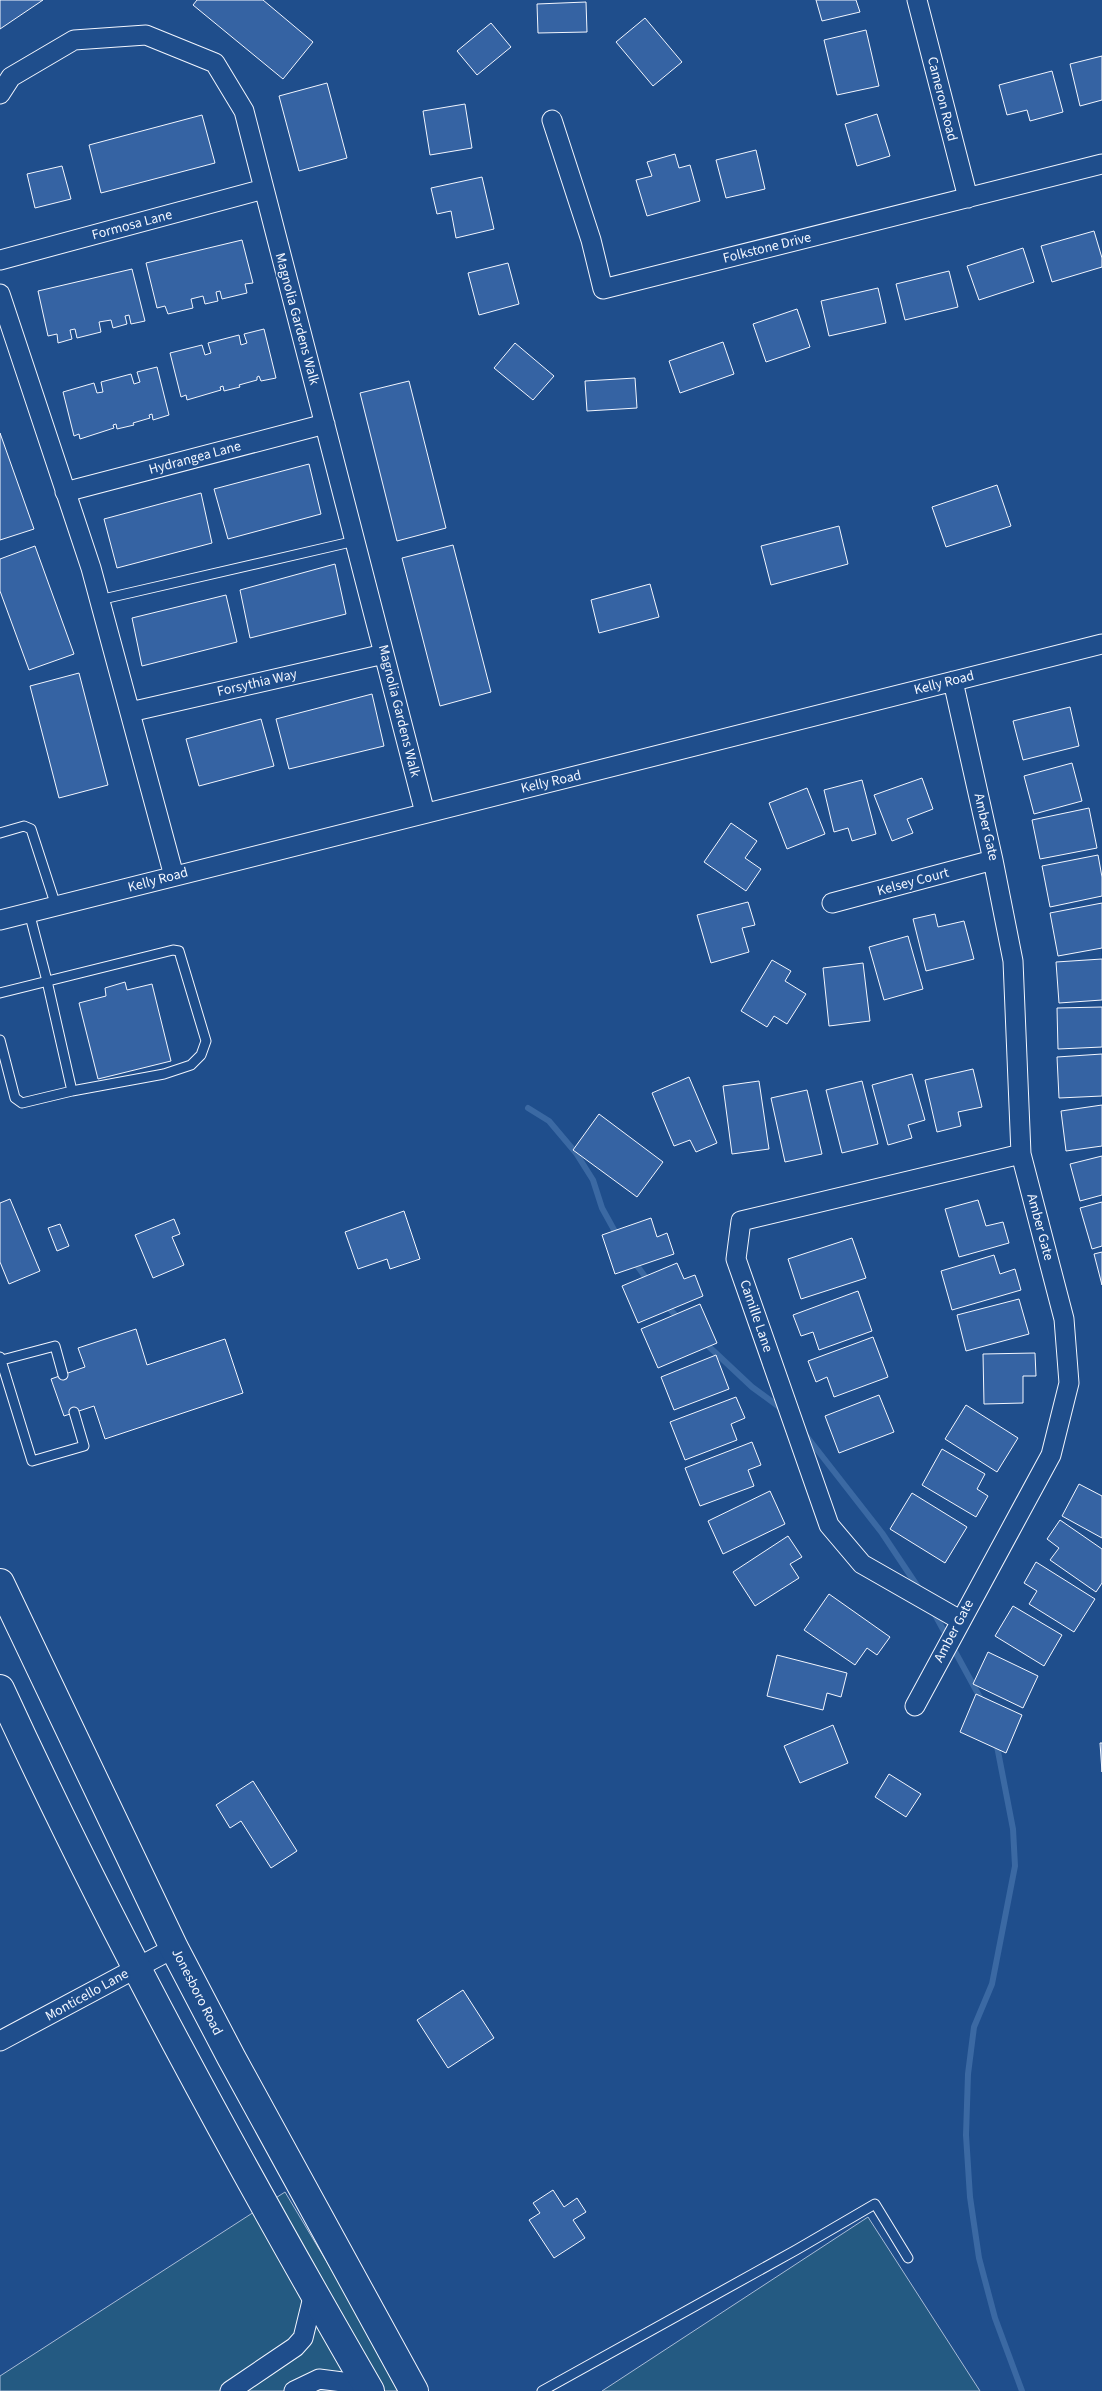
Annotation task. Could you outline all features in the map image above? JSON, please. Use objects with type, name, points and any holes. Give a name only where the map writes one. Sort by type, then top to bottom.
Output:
[{"type":"main road","name":"Jonesboro Road","points":[[0,1583],[174,1948],[231,2057],[414,2391]]},
{"type":"main road","points":[[0,1689],[67,1833],[136,1968],[368,2388]]},
{"type":"street","name":"Cameron Road","points":[[917,0],[968,198]]},
{"type":"street","name":"Magnolia Gardens Walk","points":[[0,94],[11,77],[74,40],[146,35],[215,63],[244,111],[424,812]]},
{"type":"street","name":"Folkstone Drive","points":[[552,120],[591,240],[603,289],[1102,164]]},
{"type":"street","name":"Formosa Lane","points":[[0,260],[264,189]]},
{"type":"street","points":[[0,294],[99,600],[174,876]]},
{"type":"street","name":"Hydrangea Lane","points":[[65,492],[325,424]]},
{"type":"street","name":"Kelly Road","points":[[0,920],[424,812],[699,746],[1102,644]]},
{"type":"street","name":"Forsythia Way","points":[[130,712],[384,654]]},
{"type":"street","name":"Amber Gate","points":[[915,1706],[1051,1455],[1069,1383],[1064,1319],[1021,1154],[1013,962],[994,860],[952,681]]},
{"type":"street","name":"Kelsey Court","points":[[832,904],[994,860]]},
{"type":"street","name":"Camille Lane","points":[[960,1620],[862,1564],[829,1525],[736,1259],[741,1221],[1021,1154]]},
{"type":"street","name":"Monticello Lane","points":[[0,2041],[174,1948]]},
{"type":"street","points":[[230,2391],[295,2348],[303,2338],[314,2292]]},
{"type":"street","points":[[294,2391],[319,2379],[368,2388]]},
{"type":"lane","points":[[99,600],[355,541]]},
{"type":"lane","points":[[0,833],[24,826],[31,829],[56,906]]},
{"type":"lane","points":[[29,912],[48,981],[72,1090]]},
{"type":"lane","points":[[0,993],[179,950],[206,1041],[201,1055],[191,1065],[164,1074],[72,1090],[22,1104],[14,1098],[0,1040]]},
{"type":"lane","points":[[63,1375],[55,1346],[1,1358],[32,1461],[84,1446],[74,1412]]},
{"type":"lane","points":[[542,2391],[875,2204],[908,2258]]},
{"type":"shaded area","points":[[285,2192],[404,2391],[0,2391],[0,2376]]},
{"type":"shaded area","points":[[868,2217],[980,2391],[602,2391]]},
{"type":"building","points":[[0,0],[43,0],[0,29]]},
{"type":"building","points":[[197,0],[263,0],[313,42],[283,79],[193,5]]},
{"type":"building","points":[[816,0],[856,0],[860,12],[822,21]]},
{"type":"building","points":[[586,2],[587,32],[538,33],[537,4]]},
{"type":"building","points":[[645,18],[682,62],[653,86],[616,42]]},
{"type":"building","points":[[491,23],[511,47],[477,75],[457,51]]},
{"type":"building","points":[[866,30],[879,86],[837,95],[824,40]]},
{"type":"building","points":[[1102,56],[1102,100],[1080,106],[1070,64]]},
{"type":"building","points":[[1052,71],[1063,112],[1030,121],[1027,110],[1007,115],[999,85]]},
{"type":"building","points":[[327,83],[347,158],[299,171],[279,96]]},
{"type":"building","points":[[465,104],[472,148],[430,155],[423,111]]},
{"type":"building","points":[[877,114],[890,156],[857,166],[845,124]]},
{"type":"building","points":[[202,115],[215,163],[101,193],[89,145]]},
{"type":"building","points":[[756,150],[765,189],[726,198],[716,160]]},
{"type":"building","points":[[675,154],[679,168],[690,165],[700,201],[647,216],[636,180],[652,176],[647,162]]},
{"type":"building","points":[[62,166],[71,199],[35,208],[27,174]]},
{"type":"building","points":[[482,177],[494,229],[456,238],[451,211],[437,214],[431,188]]},
{"type":"building","points":[[1094,231],[1102,258],[1102,267],[1052,282],[1041,246]]},
{"type":"building","points":[[242,240],[253,283],[245,284],[247,293],[222,299],[220,291],[216,292],[218,301],[205,304],[203,296],[191,299],[193,308],[168,314],[165,306],[157,308],[146,263]]},
{"type":"building","points":[[1023,248],[1034,282],[979,300],[967,266]]},
{"type":"building","points":[[508,263],[519,304],[479,315],[468,273]]},
{"type":"building","points":[[132,269],[145,321],[131,324],[129,315],[125,316],[127,324],[113,328],[111,320],[99,322],[101,332],[77,338],[75,329],[70,330],[72,339],[58,343],[57,334],[48,336],[38,291]]},
{"type":"building","points":[[949,271],[958,307],[905,320],[896,284]]},
{"type":"building","points":[[878,288],[886,323],[829,336],[821,301]]},
{"type":"building","points":[[797,309],[810,347],[766,362],[753,324]]},
{"type":"building","points":[[264,329],[276,378],[261,381],[259,376],[257,380],[239,385],[240,387],[224,391],[223,386],[220,387],[221,390],[187,400],[186,395],[181,397],[170,353],[202,345],[205,355],[211,353],[208,343],[239,335],[241,345],[247,343],[244,334]]},
{"type":"building","points":[[723,342],[734,374],[680,393],[669,361]]},
{"type":"building","points":[[515,343],[554,376],[533,400],[494,368]]},
{"type":"building","points":[[157,367],[169,415],[153,420],[152,414],[149,415],[150,418],[133,423],[134,425],[117,429],[116,424],[113,425],[114,428],[80,439],[79,434],[74,436],[63,392],[94,383],[97,393],[103,392],[101,382],[131,374],[134,384],[140,382],[137,372]]},
{"type":"building","points":[[635,378],[637,408],[587,411],[585,381]]},
{"type":"building","points":[[409,381],[446,528],[397,541],[360,393]]},
{"type":"building","points":[[0,433],[34,529],[0,540]]},
{"type":"building","points":[[309,464],[321,514],[228,539],[214,489]]},
{"type":"building","points":[[997,485],[1011,526],[946,547],[932,507]]},
{"type":"building","points":[[201,493],[212,543],[117,568],[104,519]]},
{"type":"building","points":[[839,526],[848,564],[771,585],[761,546]]},
{"type":"building","points":[[453,545],[491,692],[440,706],[402,558]]},
{"type":"building","points":[[35,546],[74,654],[29,670],[0,591],[0,559]]},
{"type":"building","points":[[335,564],[346,614],[250,638],[240,590]]},
{"type":"building","points":[[650,584],[659,617],[599,633],[591,600]]},
{"type":"building","points":[[226,595],[237,642],[142,666],[132,618]]},
{"type":"building","points":[[79,673],[108,785],[59,798],[30,686]]},
{"type":"building","points":[[372,694],[384,746],[289,769],[276,719]]},
{"type":"building","points":[[1070,707],[1079,746],[1023,760],[1013,721]]},
{"type":"building","points":[[261,719],[274,766],[199,786],[186,739]]},
{"type":"building","points":[[1072,763],[1082,801],[1034,814],[1024,776]]},
{"type":"building","points":[[922,778],[933,809],[907,819],[913,833],[892,841],[874,795]]},
{"type":"building","points":[[862,780],[876,834],[852,841],[848,828],[834,832],[824,790]]},
{"type":"building","points":[[807,788],[825,834],[787,849],[769,803]]},
{"type":"building","points":[[1089,808],[1097,848],[1040,859],[1032,820]]},
{"type":"building","points":[[731,823],[757,841],[745,858],[761,869],[746,891],[704,862]]},
{"type":"building","points":[[1098,855],[1102,877],[1102,896],[1050,907],[1042,866]]},
{"type":"building","points":[[748,902],[755,925],[742,928],[749,952],[711,963],[697,915]]},
{"type":"building","points":[[1102,903],[1102,948],[1058,956],[1050,913]]},
{"type":"building","points":[[935,914],[938,927],[964,921],[974,959],[926,971],[913,919]]},
{"type":"building","points":[[908,936],[923,989],[884,1000],[869,947]]},
{"type":"building","points":[[1102,959],[1102,1000],[1059,1003],[1056,962]]},
{"type":"building","points":[[772,960],[791,971],[785,981],[806,994],[787,1024],[774,1016],[767,1027],[741,1011]]},
{"type":"building","points":[[863,963],[870,1021],[829,1026],[823,968]]},
{"type":"building","points":[[125,982],[127,990],[152,984],[171,1061],[98,1079],[79,1003],[106,996],[105,988]]},
{"type":"building","points":[[1102,1007],[1102,1047],[1058,1049],[1057,1008]]},
{"type":"building","points":[[1102,1054],[1102,1096],[1059,1098],[1057,1057]]},
{"type":"building","points":[[973,1069],[982,1107],[958,1112],[961,1126],[937,1132],[925,1080]]},
{"type":"building","points":[[912,1074],[925,1120],[908,1125],[912,1138],[888,1145],[872,1085]]},
{"type":"building","points":[[689,1077],[717,1143],[696,1152],[690,1140],[674,1146],[652,1093]]},
{"type":"building","points":[[759,1081],[769,1149],[732,1154],[723,1086]]},
{"type":"building","points":[[862,1081],[878,1144],[842,1153],[826,1090]]},
{"type":"building","points":[[807,1090],[822,1154],[785,1162],[771,1098]]},
{"type":"building","points":[[1102,1105],[1102,1146],[1066,1151],[1061,1111]]},
{"type":"building","points":[[599,1114],[663,1162],[637,1197],[573,1150]]},
{"type":"building","points":[[1102,1156],[1102,1195],[1080,1201],[1070,1164]]},
{"type":"building","points":[[10,1199],[40,1271],[9,1284],[0,1262],[0,1203]]},
{"type":"building","points":[[978,1200],[986,1226],[1003,1222],[1009,1243],[959,1257],[945,1209]]},
{"type":"building","points":[[1102,1202],[1102,1246],[1092,1249],[1080,1208]]},
{"type":"building","points":[[404,1211],[420,1259],[390,1269],[387,1259],[358,1269],[345,1232]]},
{"type":"building","points":[[651,1218],[657,1237],[667,1233],[674,1254],[615,1274],[602,1235]]},
{"type":"building","points":[[174,1219],[180,1234],[172,1237],[184,1265],[153,1278],[135,1235]]},
{"type":"building","points":[[60,1224],[69,1246],[57,1251],[48,1228]]},
{"type":"building","points":[[852,1238],[866,1278],[801,1299],[788,1259]]},
{"type":"building","points":[[1102,1252],[1102,1285],[1094,1254]]},
{"type":"building","points":[[994,1255],[1000,1274],[1015,1269],[1021,1290],[952,1310],[941,1271]]},
{"type":"building","points":[[677,1263],[684,1279],[695,1275],[703,1296],[638,1323],[622,1286]]},
{"type":"building","points":[[858,1291],[872,1331],[819,1350],[813,1332],[801,1336],[793,1315]]},
{"type":"building","points":[[1019,1299],[1029,1334],[966,1351],[957,1315]]},
{"type":"building","points":[[700,1304],[717,1343],[658,1368],[641,1329]]},
{"type":"building","points":[[136,1329],[147,1365],[225,1339],[243,1393],[105,1439],[94,1406],[64,1416],[51,1379],[85,1367],[78,1348]]},
{"type":"building","points":[[873,1337],[888,1377],[834,1397],[827,1377],[816,1382],[808,1361]]},
{"type":"building","points":[[1035,1353],[1036,1376],[1023,1376],[1023,1403],[984,1404],[983,1354]]},
{"type":"building","points":[[716,1355],[729,1389],[674,1410],[661,1377]]},
{"type":"building","points":[[879,1395],[894,1432],[839,1453],[825,1416]]},
{"type":"building","points":[[736,1397],[745,1418],[731,1424],[737,1440],[685,1460],[670,1422]]},
{"type":"building","points":[[966,1405],[1018,1438],[997,1472],[945,1439]]},
{"type":"building","points":[[752,1442],[761,1465],[748,1470],[754,1486],[700,1506],[685,1468]]},
{"type":"building","points":[[942,1449],[985,1474],[977,1489],[988,1496],[976,1517],[922,1485]]},
{"type":"building","points":[[1079,1484],[1102,1496],[1102,1538],[1062,1516]]},
{"type":"building","points":[[770,1491],[785,1524],[723,1554],[708,1521]]},
{"type":"building","points":[[912,1493],[967,1527],[945,1563],[890,1529]]},
{"type":"building","points":[[1060,1520],[1102,1549],[1102,1583],[1096,1592],[1050,1560],[1059,1548],[1047,1539]]},
{"type":"building","points":[[788,1536],[802,1557],[790,1564],[799,1578],[755,1606],[733,1572]]},
{"type":"building","points":[[1036,1562],[1095,1599],[1074,1632],[1029,1604],[1037,1591],[1024,1583]]},
{"type":"building","points":[[829,1594],[890,1637],[877,1655],[867,1648],[855,1665],[804,1630]]},
{"type":"building","points":[[1013,1606],[1062,1635],[1044,1666],[995,1636]]},
{"type":"building","points":[[988,1652],[1038,1676],[1023,1708],[973,1684]]},
{"type":"building","points":[[777,1655],[847,1673],[841,1697],[827,1693],[823,1710],[767,1696]]},
{"type":"building","points":[[976,1694],[1022,1715],[1006,1753],[960,1732]]},
{"type":"building","points":[[833,1725],[848,1763],[800,1783],[784,1746]]},
{"type":"building","points":[[1100,1743],[1102,1743],[1102,1772]]},
{"type":"building","points":[[889,1774],[921,1794],[906,1817],[875,1797]]},
{"type":"building","points":[[253,1781],[297,1851],[271,1868],[241,1821],[230,1828],[216,1805]]},
{"type":"building","points":[[463,1990],[494,2038],[448,2068],[417,2020]]},
{"type":"building","points":[[553,2190],[564,2207],[577,2198],[586,2212],[573,2220],[585,2238],[554,2258],[529,2220],[540,2213],[533,2203]]},
{"type":"waterway","points":[[528,1108],[549,1121],[576,1153],[593,1180],[602,1208],[618,1237]]},
{"type":"waterway","points":[[633,1260],[649,1282]]},
{"type":"waterway","points":[[665,1304],[681,1321]]},
{"type":"waterway","points":[[703,1341],[752,1387],[782,1409]]},
{"type":"waterway","points":[[804,1433],[882,1533],[920,1590]]},
{"type":"waterway","points":[[933,1611],[983,1703]]},
{"type":"waterway","points":[[996,1741],[1013,1829],[1015,1866],[992,1984],[974,2027],[968,2074],[966,2135],[970,2197],[979,2258],[995,2318],[1022,2391]]}]
